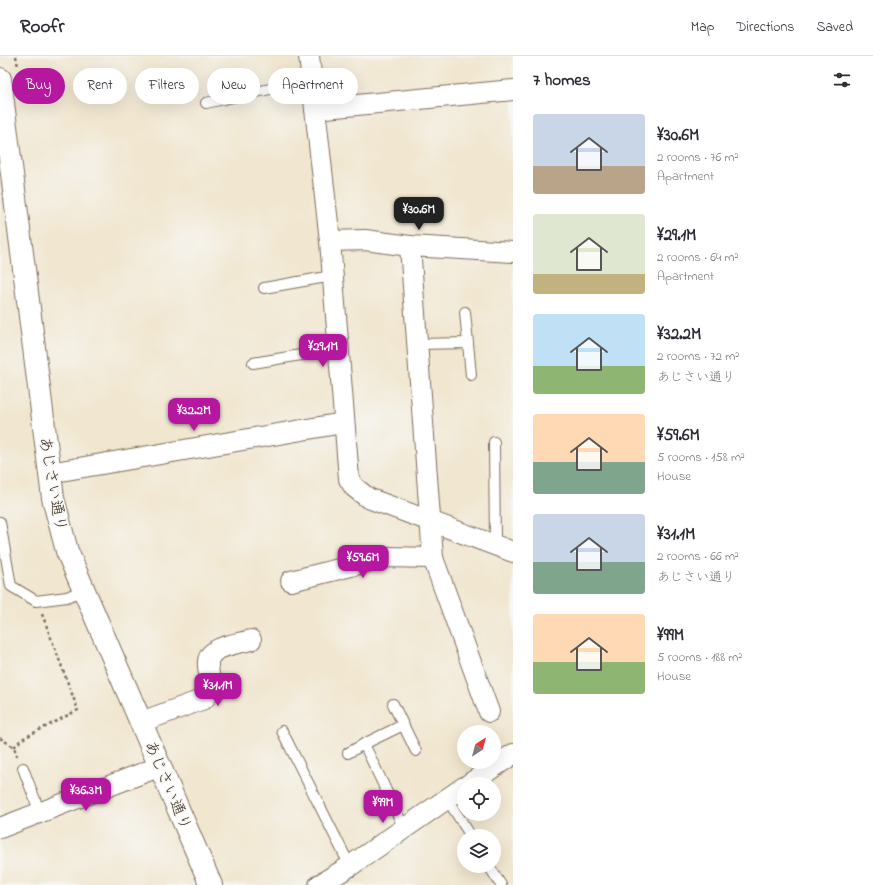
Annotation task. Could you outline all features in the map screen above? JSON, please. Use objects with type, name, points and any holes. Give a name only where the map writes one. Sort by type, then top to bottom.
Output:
[{"type":"street","points":[[310,56],[310,68]]},
{"type":"street","name":"あじさい通り","points":[[0,79],[53,498],[67,551],[211,885]]},
{"type":"street","points":[[315,109],[513,90]]},
{"type":"street","points":[[314,104],[330,241],[337,349],[349,479],[354,487],[368,498],[504,548]]},
{"type":"street","points":[[330,241],[365,240],[410,246],[513,252]]},
{"type":"street","points":[[410,246],[433,558],[489,712]]},
{"type":"street","points":[[49,473],[343,422]]},
{"type":"street","points":[[291,581],[387,557],[433,558]]},
{"type":"street","points":[[141,722],[204,699],[210,691],[207,664],[211,654],[216,649],[250,640]]},
{"type":"street","points":[[479,777],[513,754]]},
{"type":"street","points":[[0,828],[161,766]]},
{"type":"street","points":[[319,885],[350,866],[457,792]]},
{"type":"lane","points":[[206,103],[268,89]]},
{"type":"lane","points":[[264,288],[332,276]]},
{"type":"lane","points":[[465,312],[471,375]]},
{"type":"lane","points":[[417,344],[468,343]]},
{"type":"lane","points":[[253,363],[337,349]]},
{"type":"lane","points":[[494,442],[504,548]]},
{"type":"lane","points":[[0,522],[11,586],[36,601],[67,597],[83,590]]},
{"type":"lane","points":[[393,704],[416,751]]},
{"type":"lane","points":[[348,753],[403,725]]},
{"type":"lane","points":[[282,731],[350,866]]},
{"type":"lane","points":[[364,744],[404,828]]},
{"type":"lane","points":[[23,768],[40,813]]},
{"type":"lane","points":[[447,799],[466,829]]},
{"type":"lane","points":[[494,873],[501,885]]},
{"type":"path","points":[[14,747],[22,739],[78,710],[36,601]]},
{"type":"path","points":[[0,738],[14,747],[23,768]]}]
